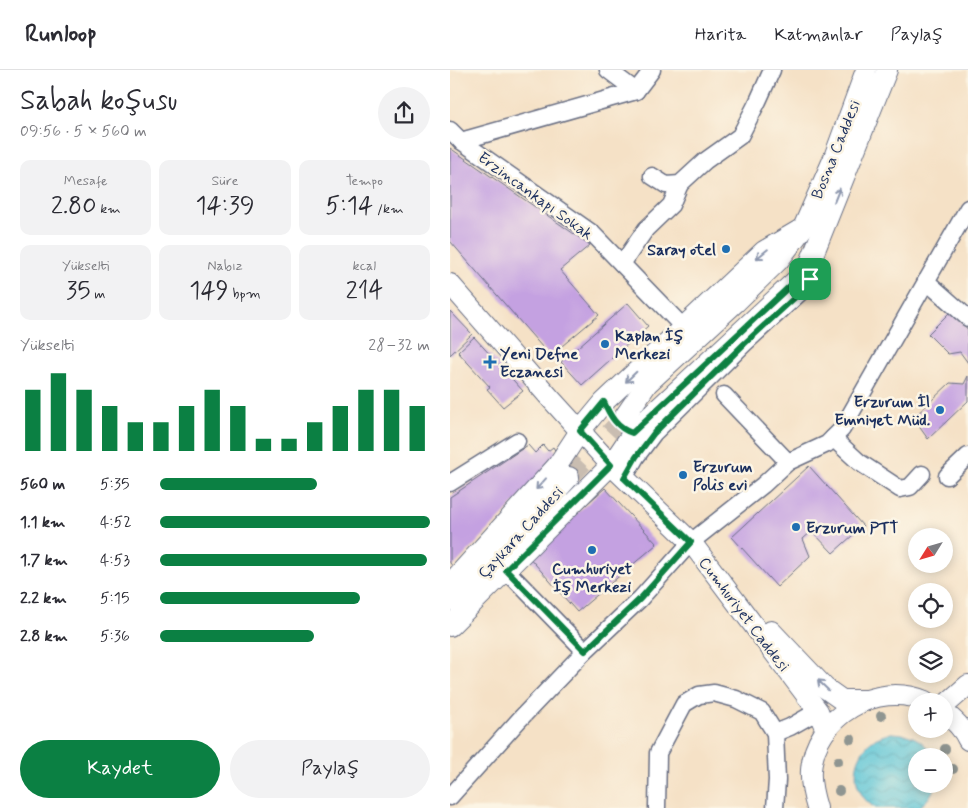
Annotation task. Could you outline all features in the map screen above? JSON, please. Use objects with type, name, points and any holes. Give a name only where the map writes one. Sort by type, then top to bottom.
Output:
[{"type":"main road","name":"Bosna Caddesi","points":[[820,241],[655,396],[623,419],[647,384],[779,260],[803,228],[833,160],[866,70]]},
{"type":"main road","points":[[450,626],[591,486],[618,471],[634,431],[807,270],[886,73]]},
{"type":"main road","points":[[564,470],[580,431],[604,402],[764,251],[803,228]]},
{"type":"main road","name":"Cumhuriyet Caddesi","points":[[450,284],[580,431],[691,542],[818,712],[826,730]]},
{"type":"main road","points":[[604,402],[610,416],[625,431],[632,433],[634,431]]},
{"type":"main road","points":[[450,584],[564,470],[574,465],[591,486]]},
{"type":"main road","name":"Çaykara Caddesi","points":[[450,609],[564,470]]},
{"type":"main road","points":[[691,542],[734,592],[825,688],[842,700],[866,700]]},
{"type":"main road","points":[[953,698],[968,685]]},
{"type":"main road","points":[[816,808],[812,789],[811,769],[816,748],[826,730],[844,712],[866,700],[885,695],[908,697]]},
{"type":"main road","points":[[953,719],[967,735]]},
{"type":"street","points":[[608,70],[636,90]]},
{"type":"street","points":[[456,135],[636,90],[652,70]]},
{"type":"street","points":[[622,264],[646,229],[671,205],[680,184],[705,161],[740,136],[772,70]]},
{"type":"street","name":"Erzincankapı Sokak","points":[[456,135],[592,233],[683,327]]},
{"type":"street","points":[[652,176],[666,184],[680,184]]},
{"type":"street","points":[[450,797],[519,720],[585,651],[640,599],[691,542],[763,485],[788,462],[827,444],[842,429],[968,208]]},
{"type":"street","points":[[618,471],[636,457],[654,433],[744,344],[804,289],[810,279],[807,270]]},
{"type":"street","points":[[926,281],[968,318]]},
{"type":"street","points":[[724,395],[788,462]]},
{"type":"street","points":[[833,438],[859,462],[900,489],[910,487],[922,474]]},
{"type":"street","points":[[450,483],[517,441]]},
{"type":"street","points":[[947,476],[968,456]]},
{"type":"street","points":[[506,570],[585,651]]},
{"type":"street","points":[[657,808],[658,753],[684,704],[699,695],[714,693],[736,699],[762,712],[775,733],[777,772],[775,808]]},
{"type":"street","points":[[775,733],[818,712]]},
{"type":"street","points":[[450,801],[462,808]]},
{"type":"water","points":[[891,733],[904,734],[908,735],[908,738],[915,738],[927,748],[908,748],[908,793],[932,793],[918,808],[876,808],[862,796],[856,779],[858,762],[867,746],[878,738]]},
{"type":"building","points":[[450,148],[590,245],[560,270],[599,315],[550,356],[450,241]]},
{"type":"building","name":"Kaplan İş Merkezi","points":[[628,303],[648,326],[582,385],[561,362]]},
{"type":"building","points":[[450,311],[472,334],[450,355]]},
{"type":"building","name":"Erzurum İl Emniyet Müd.","points":[[949,313],[959,318],[968,330],[968,363],[960,352],[948,354],[928,334]]},
{"type":"building","points":[[474,337],[523,391],[503,407],[487,389],[490,387],[458,352]]},
{"type":"building","name":"Erzurum İl Emniyet Müd.","points":[[968,376],[968,401],[928,439],[913,418],[950,383],[964,384]]},
{"type":"building","points":[[528,445],[535,453],[543,445],[548,451],[553,447],[559,457],[453,567],[450,563],[450,497]]},
{"type":"building","points":[[809,466],[863,526],[833,553],[812,531],[803,539],[810,556],[777,587],[732,537]]},
{"type":"building","name":"Cumhuriyet İş Merkezi","points":[[605,488],[657,544],[577,612],[528,556]]},
{"type":"tunnel","points":[[569,477],[623,419]]},
{"type":"place","name":"Saray otel","points":[[726,249]]},
{"type":"place","name":"Kaplan İş Merkezi","points":[[605,344]]},
{"type":"place","name":"Yeni Defne Eczanesi","points":[[490,362]]},
{"type":"place","name":"Erzurum İl Emniyet Müd.","points":[[940,410]]},
{"type":"place","name":"Erzurum Polis evi","points":[[683,475]]},
{"type":"place","name":"Erzurum PTT","points":[[796,527]]},
{"type":"place","name":"Cumhuriyet İş Merkezi","points":[[592,550]]},
{"type":"route","points":[[807,270],[810,279],[804,289],[744,344],[654,433],[636,457],[624,478],[691,542],[640,599],[585,651],[506,570],[611,465],[580,431],[604,402],[610,416],[625,431],[632,433],[807,270]]}]
